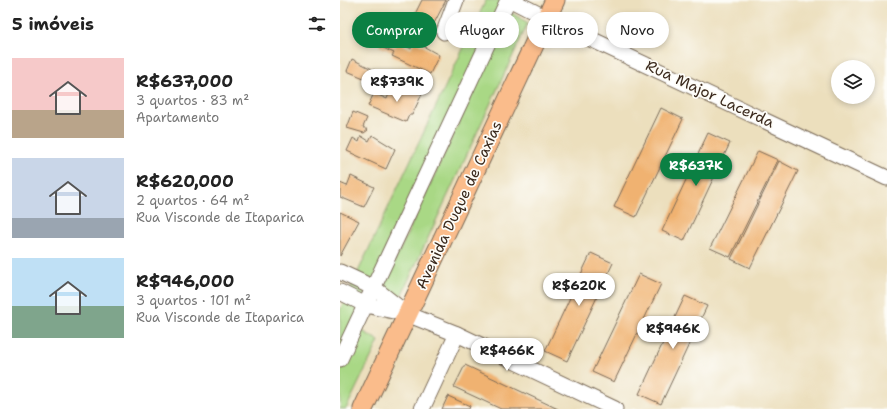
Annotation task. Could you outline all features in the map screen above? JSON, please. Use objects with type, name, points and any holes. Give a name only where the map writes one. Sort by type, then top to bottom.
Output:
[{"type":"main road","name":"Avenida Duque de Caxias","points":[[549,12],[554,0]]},
{"type":"main road","name":"Avenida Duque de Caxias","points":[[363,409],[532,48]]},
{"type":"street","points":[[444,32],[456,0]]},
{"type":"street","points":[[340,360],[510,0]]},
{"type":"street","name":"Rua Major Lacerda","points":[[510,0],[534,12]]},
{"type":"street","name":"Rua Major Lacerda","points":[[598,42],[887,178]]},
{"type":"street","points":[[340,272],[374,288],[407,314]]},
{"type":"street","points":[[340,292],[366,305],[407,314],[457,334],[616,409]]},
{"type":"street","points":[[422,409],[457,334]]},
{"type":"green space","points":[[486,0],[508,0],[502,12],[480,12]]},
{"type":"green space","points":[[519,18],[527,22],[519,42]]},
{"type":"green space","points":[[463,48],[486,48],[356,327],[379,341],[346,409],[340,409],[340,310]]},
{"type":"green space","points":[[493,48],[516,48],[401,296],[382,289]]},
{"type":"building","points":[[422,0],[446,0],[437,18],[437,12],[416,12]]},
{"type":"building","points":[[383,48],[426,48],[439,55],[430,74],[392,56],[394,53]]},
{"type":"building","points":[[352,59],[376,71],[371,81],[347,71]]},
{"type":"building","points":[[397,85],[422,94],[412,115],[409,115],[406,122],[368,106],[374,93],[387,99],[390,91],[394,93]]},
{"type":"building","points":[[661,108],[683,119],[636,217],[614,207]]},
{"type":"building","points":[[353,112],[367,118],[363,127],[368,130],[364,133],[347,128]]},
{"type":"building","points":[[708,133],[730,143],[684,241],[662,231]]},
{"type":"building","points":[[372,135],[395,149],[386,169],[347,151],[353,138],[359,142],[361,136],[369,141]]},
{"type":"building","points":[[758,151],[778,160],[730,257],[710,248]]},
{"type":"building","points":[[779,161],[798,171],[750,268],[731,259]]},
{"type":"building","points":[[351,176],[374,187],[364,207],[340,197],[340,183],[347,186]]},
{"type":"building","points":[[340,212],[359,221],[340,256]]},
{"type":"building","points":[[591,253],[613,263],[567,361],[545,351]]},
{"type":"building","points":[[639,274],[661,284],[614,382],[592,372]]},
{"type":"building","points":[[685,296],[707,306],[661,404],[639,394]]},
{"type":"building","points":[[465,365],[558,409],[501,409],[454,387]]},
{"type":"building","points":[[448,396],[470,406],[469,409],[442,409]]}]
